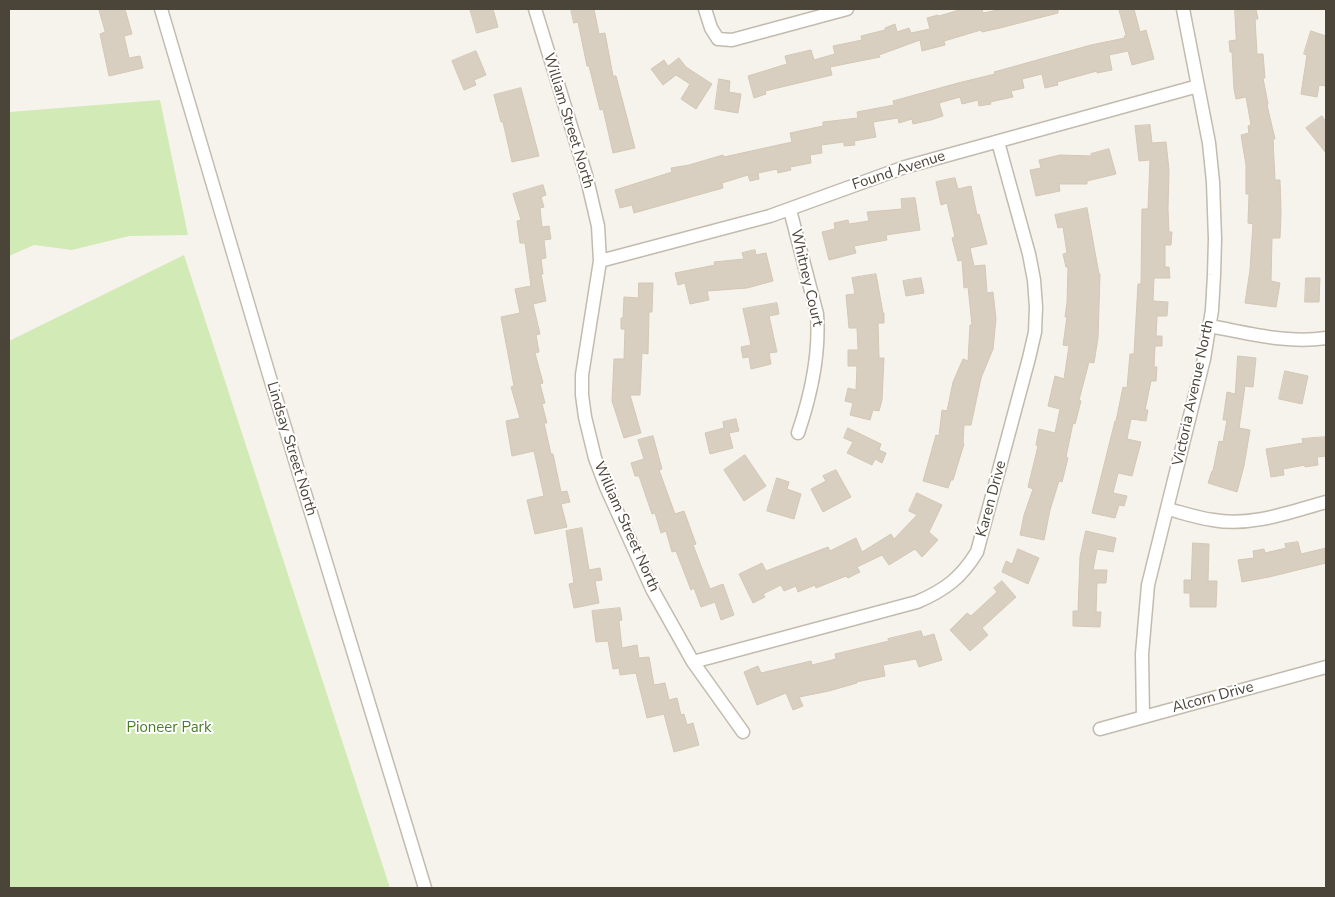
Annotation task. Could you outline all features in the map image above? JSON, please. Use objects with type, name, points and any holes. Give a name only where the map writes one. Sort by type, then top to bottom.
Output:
[{"type":"street","name":"Lindsay Street North","points":[[161,9],[270,378],[425,888]]},
{"type":"street","name":"William Street North","points":[[535,9],[586,176],[598,226],[600,260],[583,368],[582,395],[585,417],[595,458],[652,589],[694,662],[744,732]]},
{"type":"street","points":[[705,9],[710,28],[718,40],[732,40],[847,9]]},
{"type":"street","name":"Victoria Avenue North","points":[[1143,717],[1142,654],[1147,592],[1196,394],[1210,326],[1215,239],[1213,182],[1209,143],[1183,9]]},
{"type":"street","name":"Found Avenue","points":[[600,260],[790,210],[894,170],[1198,86]]},
{"type":"street","name":"Karen Drive","points":[[694,662],[916,602],[932,596],[952,582],[969,565],[978,552],[1035,332],[1034,280],[1029,254],[998,142]]},
{"type":"street","name":"Whitney Court","points":[[790,210],[817,314],[818,332],[808,404],[798,433]]},
{"type":"street","points":[[1210,326],[1286,339],[1326,338]]},
{"type":"street","points":[[1168,509],[1214,521],[1239,522],[1262,519],[1326,502]]},
{"type":"street","name":"Alcorn Drive","points":[[1100,729],[1326,666]]},
{"type":"green space","points":[[160,100],[188,235],[129,236],[72,250],[34,245],[9,256],[9,112]]},
{"type":"green space","name":"Pioneer Park","points":[[184,255],[390,888],[9,888],[9,341]]},
{"type":"building","points":[[99,9],[125,9],[132,34],[124,36],[129,58],[140,56],[143,68],[109,76],[100,34],[105,32]]},
{"type":"building","points":[[470,9],[493,9],[498,27],[477,33]]},
{"type":"building","points":[[571,9],[594,9],[599,34],[605,33],[613,76],[616,76],[635,148],[613,153],[603,109],[600,110],[589,66],[587,66],[578,22],[574,23]]},
{"type":"building","points":[[963,9],[982,9],[983,13],[1003,9],[1058,9],[1058,13],[982,32],[981,30],[944,41],[945,45],[922,51],[920,40],[879,55],[880,57],[830,67],[832,75],[765,91],[766,94],[754,98],[748,76],[787,64],[785,56],[811,50],[814,60],[835,54],[833,46],[862,40],[861,36],[885,30],[885,28],[895,24],[897,32],[909,28],[911,33],[930,29],[927,18]]},
{"type":"building","points":[[1119,9],[1134,9],[1140,32],[1146,30],[1154,59],[1132,65],[1128,51],[1109,55],[1112,70],[1097,73],[1097,71],[1057,82],[1058,85],[1045,88],[1042,74],[1022,79],[1024,88],[1011,91],[1013,97],[990,102],[991,104],[979,106],[978,100],[962,104],[960,97],[939,103],[943,116],[931,120],[913,124],[912,119],[899,123],[898,118],[873,122],[876,137],[854,141],[855,145],[844,146],[844,142],[821,145],[822,153],[810,155],[811,163],[790,167],[791,170],[778,173],[777,169],[758,173],[759,179],[750,181],[748,175],[722,183],[723,188],[634,213],[632,205],[620,208],[615,190],[672,172],[671,168],[723,155],[724,157],[792,142],[790,133],[823,126],[823,122],[858,118],[857,112],[894,105],[893,101],[995,74],[994,72],[1091,45],[1125,38]]},
{"type":"building","points":[[1235,9],[1256,9],[1258,19],[1255,19],[1257,54],[1263,54],[1265,78],[1263,78],[1275,139],[1273,139],[1275,180],[1280,180],[1281,213],[1280,238],[1272,238],[1271,281],[1280,283],[1276,307],[1245,303],[1250,270],[1253,224],[1248,223],[1249,194],[1246,194],[1246,165],[1241,135],[1249,133],[1248,126],[1251,125],[1246,97],[1236,99],[1234,89],[1232,52],[1230,52],[1229,41],[1236,40]]},
{"type":"building","points":[[1311,31],[1326,36],[1326,86],[1319,85],[1317,97],[1301,94],[1307,55],[1304,54]]},
{"type":"building","points":[[476,51],[486,75],[474,80],[476,85],[464,90],[452,61]]},
{"type":"building","points":[[679,58],[686,67],[712,84],[696,109],[681,99],[690,84],[676,75],[663,85],[651,69],[664,60],[668,66]]},
{"type":"building","points":[[719,79],[730,81],[729,92],[741,94],[738,113],[715,109]]},
{"type":"building","points":[[521,88],[539,156],[512,162],[503,122],[501,122],[494,95]]},
{"type":"building","points":[[1322,116],[1326,122],[1326,153],[1306,128]]},
{"type":"building","points":[[1150,125],[1152,143],[1166,142],[1169,170],[1169,232],[1172,232],[1171,245],[1165,245],[1165,267],[1169,267],[1170,278],[1154,278],[1153,301],[1168,302],[1167,316],[1157,316],[1156,336],[1162,336],[1162,346],[1155,346],[1154,367],[1157,367],[1156,381],[1151,381],[1145,410],[1148,410],[1146,421],[1131,419],[1127,439],[1141,442],[1132,476],[1118,473],[1113,493],[1127,496],[1124,506],[1119,505],[1115,518],[1092,513],[1123,387],[1127,388],[1130,354],[1134,354],[1138,284],[1141,284],[1142,209],[1148,209],[1150,160],[1139,161],[1135,126]]},
{"type":"building","points":[[1109,149],[1116,174],[1087,181],[1087,184],[1059,184],[1060,191],[1036,196],[1030,170],[1041,168],[1039,160],[1060,155],[1092,156],[1091,154]]},
{"type":"building","points":[[955,178],[958,189],[971,186],[977,215],[979,214],[987,244],[970,248],[974,266],[985,265],[987,293],[993,292],[996,319],[993,349],[981,378],[971,425],[964,425],[964,444],[953,480],[951,480],[948,488],[923,481],[936,435],[939,436],[942,410],[947,411],[953,382],[963,359],[968,361],[970,325],[972,325],[968,287],[964,288],[962,260],[958,261],[952,238],[955,237],[947,203],[941,205],[936,182]]},
{"type":"building","points":[[543,185],[546,195],[541,197],[544,207],[540,208],[542,227],[549,226],[551,239],[544,240],[546,258],[541,259],[543,274],[541,274],[546,301],[533,304],[540,334],[536,335],[539,352],[535,353],[543,383],[540,384],[545,403],[542,404],[547,423],[544,423],[551,454],[553,454],[561,492],[567,491],[570,502],[561,504],[567,527],[535,534],[527,500],[544,496],[534,451],[512,456],[506,421],[520,418],[511,387],[514,386],[501,317],[520,313],[515,289],[531,286],[525,243],[520,243],[517,221],[521,220],[513,194]]},
{"type":"building","points":[[915,198],[920,230],[886,235],[887,240],[854,246],[856,253],[829,260],[822,232],[835,229],[834,223],[848,220],[849,224],[869,221],[867,212],[902,209],[901,199]]},
{"type":"building","points":[[1087,208],[1100,274],[1098,338],[1094,363],[1089,362],[1075,424],[1073,423],[1062,482],[1059,481],[1050,510],[1044,540],[1020,535],[1024,515],[1033,489],[1028,487],[1038,446],[1036,445],[1039,429],[1055,433],[1060,409],[1048,406],[1055,376],[1064,379],[1069,346],[1063,345],[1067,317],[1065,317],[1068,267],[1066,267],[1063,254],[1067,253],[1063,227],[1058,228],[1055,215]]},
{"type":"building","points":[[755,250],[756,255],[766,253],[773,281],[747,288],[707,291],[709,300],[690,304],[685,283],[678,285],[675,273],[715,265],[714,262],[744,259],[742,253]]},
{"type":"building","points":[[876,274],[884,313],[884,323],[878,323],[879,358],[884,358],[882,400],[879,411],[873,410],[870,420],[850,415],[853,403],[845,401],[848,388],[856,390],[857,366],[848,366],[848,350],[858,350],[857,328],[849,328],[846,295],[855,294],[852,278]]},
{"type":"building","points":[[921,278],[924,293],[906,296],[903,281]]},
{"type":"building","points":[[1306,278],[1320,278],[1319,302],[1305,302]]},
{"type":"building","points":[[639,283],[653,283],[652,312],[649,312],[648,354],[642,353],[640,395],[630,395],[641,433],[624,438],[612,401],[614,359],[624,359],[625,329],[621,329],[621,318],[623,318],[624,297],[638,298]]},
{"type":"building","points":[[777,303],[779,314],[769,316],[777,352],[769,353],[771,364],[751,369],[749,357],[743,358],[741,347],[751,345],[743,309]]},
{"type":"building","points":[[1238,356],[1256,358],[1253,387],[1245,386],[1239,428],[1250,430],[1244,466],[1237,492],[1208,483],[1213,471],[1219,441],[1223,442],[1227,420],[1223,420],[1227,392],[1235,394]]},
{"type":"building","points":[[1285,371],[1308,376],[1302,404],[1279,399]]},
{"type":"building","points":[[736,419],[739,431],[729,433],[733,448],[710,454],[705,433],[724,428],[723,422]]},
{"type":"building","points":[[848,428],[881,444],[879,450],[886,453],[882,463],[875,459],[872,465],[847,453],[853,442],[844,438]]},
{"type":"building","points":[[653,436],[662,469],[659,470],[675,514],[684,511],[696,544],[693,545],[710,589],[723,584],[734,615],[721,620],[715,602],[701,607],[694,588],[691,590],[676,551],[672,552],[666,531],[661,533],[655,513],[652,514],[639,476],[635,476],[631,463],[644,459],[638,440]]},
{"type":"building","points":[[1326,437],[1326,456],[1317,457],[1318,465],[1283,469],[1284,475],[1271,477],[1266,449],[1303,443],[1302,439]]},
{"type":"building","points":[[745,455],[766,486],[744,501],[724,470]]},
{"type":"building","points":[[836,470],[851,497],[823,512],[811,489],[826,481],[823,476]]},
{"type":"building","points":[[777,478],[789,482],[787,489],[801,494],[794,519],[767,511]]},
{"type":"building","points":[[917,493],[942,505],[929,532],[938,540],[922,557],[915,549],[889,565],[882,555],[857,567],[860,572],[848,578],[846,576],[816,588],[815,585],[798,592],[796,586],[784,591],[781,585],[763,594],[765,597],[753,603],[739,574],[762,563],[766,571],[828,547],[830,551],[856,538],[862,552],[891,534],[894,539],[917,515],[909,511]]},
{"type":"building","points":[[582,528],[589,570],[600,568],[602,580],[595,581],[599,603],[574,608],[569,584],[574,583],[566,531]]},
{"type":"building","points":[[1086,531],[1116,538],[1113,552],[1097,549],[1093,570],[1107,570],[1106,583],[1097,583],[1096,612],[1101,612],[1100,627],[1073,626],[1073,611],[1078,611],[1080,557]]},
{"type":"building","points":[[1298,542],[1301,554],[1326,548],[1326,563],[1242,582],[1238,560],[1254,558],[1253,551],[1264,549],[1265,553],[1286,548],[1285,544]]},
{"type":"building","points":[[1193,543],[1209,544],[1208,581],[1217,581],[1216,607],[1190,607],[1190,593],[1184,593],[1184,580],[1191,580]]},
{"type":"building","points":[[1018,549],[1039,558],[1028,584],[1002,572],[1006,561],[1012,564]]},
{"type":"building","points":[[1002,581],[1016,597],[982,628],[988,635],[970,651],[950,630],[967,613],[971,616],[997,592],[994,588]]},
{"type":"building","points":[[620,608],[622,620],[619,621],[622,648],[637,645],[639,658],[649,657],[654,685],[665,683],[669,700],[677,698],[681,715],[684,714],[687,725],[693,723],[699,745],[674,752],[664,714],[647,718],[636,673],[620,675],[619,668],[613,669],[608,641],[596,642],[592,611]]},
{"type":"building","points":[[921,631],[923,637],[934,634],[942,660],[919,667],[916,659],[883,665],[885,676],[799,697],[803,706],[793,710],[786,693],[757,705],[744,672],[758,666],[761,673],[811,661],[812,665],[836,659],[835,654]]}]
